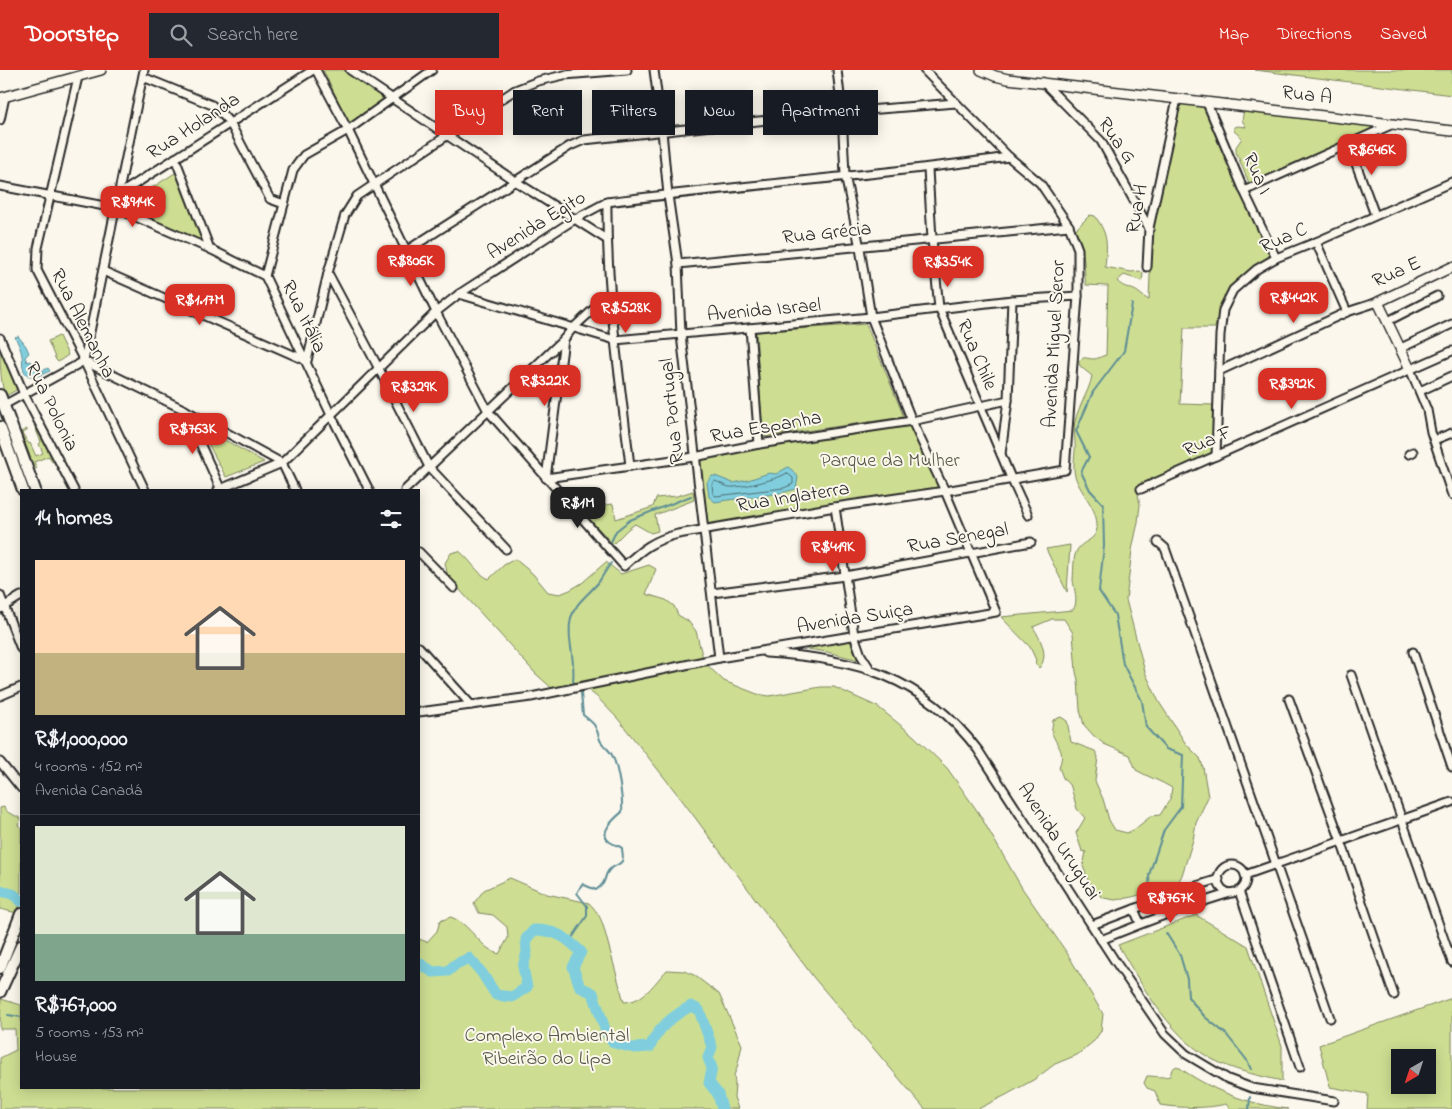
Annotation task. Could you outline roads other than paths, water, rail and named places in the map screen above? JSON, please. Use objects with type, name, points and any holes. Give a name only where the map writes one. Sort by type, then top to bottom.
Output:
[{"type":"main road","points":[[0,395],[35,489]]},
{"type":"main road","points":[[0,427],[23,489]]},
{"type":"main road","points":[[9,452],[20,449]]},
{"type":"main road","points":[[0,968],[20,918]]},
{"type":"main road","points":[[0,992],[20,948]]},
{"type":"street","points":[[0,120],[2,97],[101,70]]},
{"type":"street","points":[[314,70],[348,130],[436,312],[488,411],[546,478]]},
{"type":"street","name":"Rua Holanda","points":[[118,195],[314,70]]},
{"type":"street","points":[[350,70],[435,126]]},
{"type":"street","points":[[264,276],[294,170],[304,155],[348,130],[432,70]]},
{"type":"street","points":[[503,98],[515,90],[538,80],[564,75],[627,70]]},
{"type":"street","name":"Rua Portugal","points":[[654,70],[657,90]]},
{"type":"street","points":[[836,70],[839,90]]},
{"type":"street","name":"Avenida Miguel Seror","points":[[924,70],[1009,157],[1040,183],[1069,226],[1078,249],[1078,296],[1065,470]]},
{"type":"street","name":"Rua A","points":[[981,70],[1008,79],[1452,130]]},
{"type":"street","points":[[4,405],[84,361],[144,73],[212,105],[230,124],[270,199],[284,204]]},
{"type":"street","name":"Rua Alemanha","points":[[78,77],[38,248],[37,270],[84,361],[145,489]]},
{"type":"street","name":"Rua G","points":[[1042,82],[1101,140],[1150,228]]},
{"type":"street","name":"Rua H","points":[[1147,267],[1150,228],[1176,99]]},
{"type":"street","points":[[878,109],[956,103]]},
{"type":"street","name":"Rua I","points":[[1207,103],[1244,191],[1276,258]]},
{"type":"street","points":[[675,129],[763,120]]},
{"type":"street","points":[[1244,191],[1394,124]]},
{"type":"street","points":[[103,271],[307,361],[328,273],[345,215],[357,196],[448,135],[515,181],[606,239]]},
{"type":"street","points":[[406,251],[570,146],[584,140],[623,135]]},
{"type":"street","name":"Rua Portugal","points":[[662,135],[668,194],[678,264],[681,335],[694,457],[719,658]]},
{"type":"street","points":[[843,135],[845,175],[860,248],[870,317],[912,421],[945,491],[970,553]]},
{"type":"street","points":[[1349,145],[1376,215]]},
{"type":"street","name":"Avenida Egito","points":[[222,489],[282,463],[436,312],[459,294],[575,219],[606,202],[845,175],[928,168],[1009,157]]},
{"type":"street","points":[[175,158],[210,249]]},
{"type":"street","name":"Rua Chile","points":[[928,168],[938,308],[1010,478],[1028,515]]},
{"type":"street","name":"Rua C","points":[[1216,456],[1220,335],[1224,310],[1233,290],[1257,269],[1276,258],[1452,182]]},
{"type":"street","name":"Rua Itália","points":[[0,186],[115,208],[210,249],[264,276],[368,489]]},
{"type":"street","points":[[606,202],[606,239],[610,294],[630,466]]},
{"type":"street","name":"Rua Grécia","points":[[678,264],[860,248],[932,238],[1069,226]]},
{"type":"street","points":[[1316,242],[1347,312]]},
{"type":"street","name":"Rua E","points":[[1219,371],[1347,312],[1378,302],[1452,267]]},
{"type":"street","points":[[328,273],[429,467],[506,549]]},
{"type":"street","name":"Avenida Israel","points":[[459,294],[572,329],[615,340],[870,317],[1012,300],[1078,296]]},
{"type":"street","points":[[406,489],[610,294]]},
{"type":"street","points":[[1388,321],[1437,296]]},
{"type":"street","points":[[1001,455],[1008,400],[1012,300]]},
{"type":"street","points":[[1378,302],[1420,391],[1452,496]]},
{"type":"street","points":[[1401,348],[1452,324]]},
{"type":"street","points":[[750,328],[759,444]]},
{"type":"street","name":"Rua Polonia","points":[[0,338],[24,394],[73,489]]},
{"type":"street","points":[[546,478],[564,339]]},
{"type":"street","name":"Rua F","points":[[1141,490],[1452,351]]},
{"type":"street","points":[[84,361],[185,410],[282,463],[295,489]]},
{"type":"street","points":[[1420,391],[1452,376]]},
{"type":"street","name":"Rua Espanha","points":[[546,478],[694,457],[759,444],[912,421],[1008,400]]},
{"type":"street","points":[[185,410],[220,489]]},
{"type":"street","points":[[1434,440],[1452,433]]},
{"type":"street","name":"Rua Inglaterra","points":[[546,478],[624,566],[647,546],[662,538],[834,507],[945,491],[1010,478],[1065,470]]},
{"type":"street","points":[[834,507],[854,635],[861,655],[871,670]]},
{"type":"street","name":"Rua Senegal","points":[[712,593],[845,576],[1031,542]]},
{"type":"street","points":[[1158,542],[1165,548],[1330,1018]]},
{"type":"street","points":[[420,553],[454,588]]},
{"type":"street","name":"Avenida Suiça","points":[[420,712],[531,697],[719,658],[996,612],[970,553]]},
{"type":"street","points":[[0,595],[2,608],[20,647]]},
{"type":"street","points":[[2,608],[20,597]]},
{"type":"street","points":[[420,648],[471,705]]},
{"type":"street","name":"Avenida Uruguai","points":[[754,652],[806,656],[843,662],[871,670],[897,681],[922,695],[953,720],[970,739],[1101,940],[1165,1034],[1186,1054],[1228,1079],[1252,1088],[1334,1101]]},
{"type":"street","points":[[1413,652],[1452,767]]},
{"type":"street","points":[[1351,675],[1452,962]]},
{"type":"street","points":[[0,696],[20,687]]},
{"type":"street","points":[[1289,699],[1341,841],[1394,995]]},
{"type":"street","points":[[1,764],[20,787]]},
{"type":"street","points":[[1245,875],[1452,802]]},
{"type":"street","points":[[1101,940],[1192,905],[1237,891],[1245,884],[1245,875],[1240,868],[1232,865],[1228,866],[1221,871],[1219,879],[1225,890],[1237,891]]},
{"type":"street","points":[[1092,925],[1219,879]]},
{"type":"street","points":[[1187,889],[1192,905]]},
{"type":"street","points":[[1237,891],[1300,1067]]},
{"type":"street","points":[[1134,909],[1140,924]]},
{"type":"water","points":[[18,336],[29,353],[25,357],[27,362],[30,361],[38,371],[36,372],[48,368],[50,371],[35,376],[28,375],[25,372],[21,351],[15,337]]},
{"type":"water","points":[[788,467],[798,477],[796,489],[776,494],[715,502],[709,497],[707,482],[712,476],[733,483],[769,473],[776,474]]},
{"type":"waterway","points":[[1132,304],[1124,351],[1093,392],[1076,431],[1089,457],[1081,472],[1090,490],[1103,504],[1104,546],[1099,591],[1115,615],[1123,664],[1142,701],[1146,727],[1166,749],[1183,755],[1181,807],[1164,830],[1149,875],[1150,894]]},
{"type":"waterway","points":[[611,542],[616,531],[630,520],[691,496]]},
{"type":"waterway","points":[[576,685],[573,681],[571,618],[576,608],[598,583],[611,563]]},
{"type":"waterway","points":[[570,941],[587,916],[587,906],[577,893],[582,884],[596,890],[604,882],[609,870],[621,862],[623,858],[622,848],[610,842],[605,834],[608,826],[622,812],[621,791],[616,767],[611,753],[600,740],[595,726],[583,715],[579,689]]},
{"type":"waterway","points":[[0,891],[13,894],[20,900]]},
{"type":"waterway","points":[[420,964],[433,972],[448,971],[456,964],[469,958],[482,973],[496,995],[512,997],[527,987],[523,967],[527,952],[526,939],[534,930],[549,931],[560,935],[581,952],[573,967],[580,987],[593,993],[606,1032],[614,1043],[634,1048],[650,1047],[657,1034],[672,1018],[691,1006],[699,1010],[712,1047],[708,1058],[712,1068],[709,1083],[718,1094],[722,1109]]},
{"type":"waterway","points":[[1166,933],[1180,955],[1187,979],[1188,997],[1205,1017],[1226,1034],[1246,1059],[1251,1069]]},
{"type":"waterway","points":[[8,1015],[20,1017]]},
{"type":"waterway","points":[[1249,1109],[1250,1097]]},
{"type":"park label","name":"Parque da Mulher","points":[[890,461]]},
{"type":"park label","name":"Complexo Ambiental Ribeirão do Lipa","points":[[547,1048]]}]
